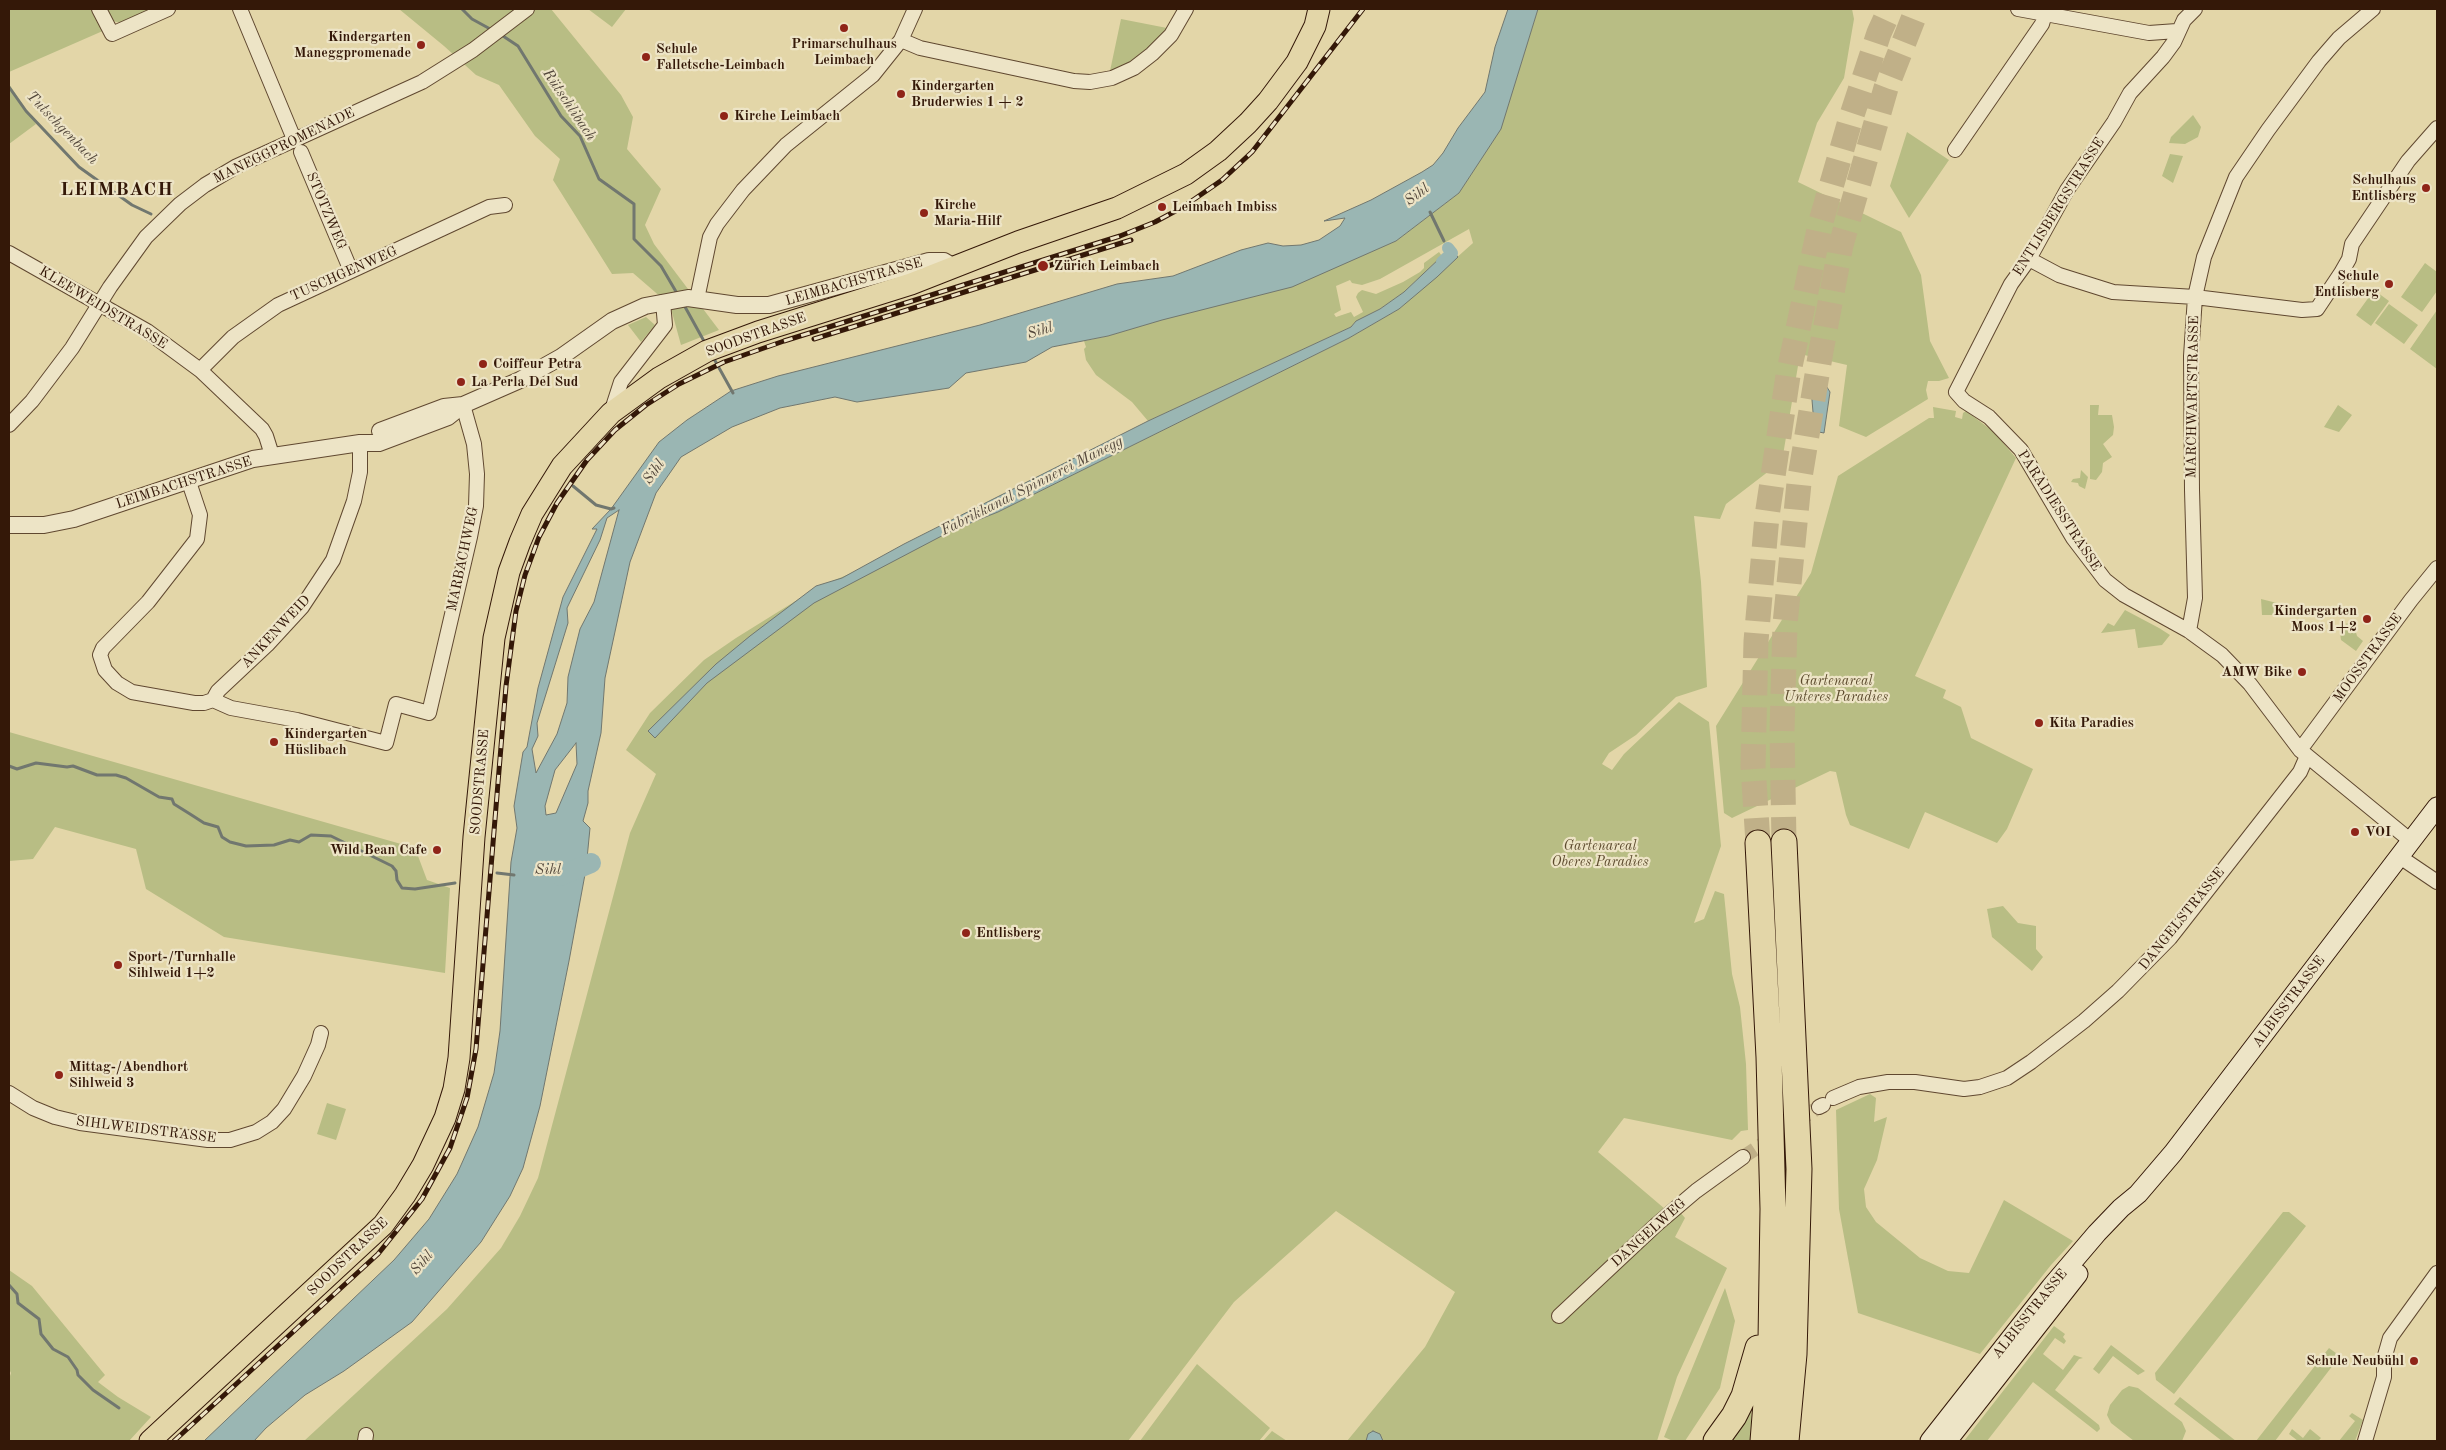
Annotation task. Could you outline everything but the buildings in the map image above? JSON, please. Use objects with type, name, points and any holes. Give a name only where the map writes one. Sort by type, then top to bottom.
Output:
[{"type":"highway","points":[[1784,842],[1799,1169],[1795,1337],[1786,1441]]},
{"type":"highway","points":[[1758,843],[1772,1117],[1773,1280],[1763,1441]]},
{"type":"highway","points":[[1716,1441],[1734,1416],[1749,1385],[1773,1280]]},
{"type":"main road","points":[[954,267],[1117,208],[1186,174],[1218,151],[1268,101],[1298,62],[1315,26],[1319,9]]},
{"type":"main road","name":"SOODSTRASSE","points":[[150,1441],[340,1267],[382,1226],[405,1195],[423,1165],[445,1118],[454,1089],[459,1058],[480,766],[494,638],[509,572],[520,542],[546,489],[562,466],[611,413],[659,378],[712,349],[911,284],[954,267]]},
{"type":"main road","name":"ALBISSTRASSE","points":[[1930,1441],[2051,1287],[2121,1208],[2138,1194],[2194,1127],[2437,807]]},
{"type":"main road","name":"ALBISSTRASSE","points":[[1947,1441],[2091,1258],[2129,1215],[2138,1194]]},
{"type":"street","points":[[99,9],[112,34],[168,9]]},
{"type":"street","points":[[240,9],[294,138]]},
{"type":"street","name":"MANEGGPROMENADE","points":[[9,426],[32,401],[72,348],[99,304],[146,237],[180,204],[204,185],[237,166],[294,138],[422,82],[473,50],[527,9]]},
{"type":"street","points":[[693,299],[710,237],[743,190],[786,145],[873,75],[901,40],[915,9]]},
{"type":"street","points":[[901,40],[920,48],[1074,81],[1090,82],[1112,78],[1134,68],[1152,54],[1171,34],[1186,9]]},
{"type":"street","points":[[2018,9],[2149,33],[2177,31]]},
{"type":"street","name":"ENTLISBERGSTRASSE","points":[[1956,392],[2011,284],[2029,259],[2067,190],[2114,122],[2130,94],[2163,57],[2174,42],[2177,31],[2195,9]]},
{"type":"street","name":"MARCHWARTSTRASSE","points":[[2189,631],[2196,598],[2191,356],[2195,297],[2204,257],[2236,177],[2319,61],[2339,38],[2372,9]]},
{"type":"street","points":[[1955,150],[2042,24],[2045,14]]},
{"type":"street","points":[[2029,259],[2067,278],[2113,292],[2195,297],[2302,310],[2317,309],[2349,259],[2352,244],[2408,161],[2437,128]]},
{"type":"street","name":"STOTZWEG","points":[[301,152],[351,271]]},
{"type":"street","name":"TUSCHGENWEG","points":[[200,370],[233,337],[255,319],[278,305],[488,207],[504,205]]},
{"type":"street","name":"KLEEWEIDSTRASSE","points":[[9,253],[147,331],[200,370],[262,429],[272,455]]},
{"type":"street","name":"LEIMBACHSTRASSE","points":[[9,525],[44,525],[74,519],[253,459],[272,455],[379,443],[448,417],[463,405],[520,380],[623,316],[667,301],[693,299],[737,305],[769,305],[928,261],[944,261],[954,267]]},
{"type":"street","points":[[611,413],[621,382],[665,325],[667,301]]},
{"type":"street","name":"PARADIESSTRASSE","points":[[1956,392],[1964,401],[1989,417],[2021,450],[2073,538],[2105,580],[2124,595],[2189,631],[2222,655],[2250,684],[2304,753],[2412,841]]},
{"type":"street","name":"MARBACHWEG","points":[[214,700],[231,708],[297,720],[386,743],[396,704],[429,713],[476,506],[478,474],[475,452],[463,405]]},
{"type":"street","name":"ANKENWEID","points":[[214,700],[218,691],[267,645],[302,607],[333,560],[354,501],[360,472],[360,444]]},
{"type":"street","points":[[189,482],[200,515],[197,539],[148,602],[103,648],[100,655],[105,670],[124,689],[194,703],[214,700]]},
{"type":"street","name":"MOOSSTRASSE","points":[[2304,753],[2410,600],[2437,568]]},
{"type":"street","name":"DANGELSTRASSE","points":[[1825,1103],[1859,1087],[1888,1082],[1924,1083],[1964,1089],[1980,1087],[2007,1078],[2031,1062],[2084,1022],[2142,969],[2170,938],[2241,844],[2254,831],[2300,772],[2304,753]]},
{"type":"street","points":[[2400,856],[2437,882]]},
{"type":"street","name":"SIHLWEIDSTRASSE","points":[[9,1093],[40,1111],[72,1121],[208,1140],[230,1140],[256,1132],[272,1122],[284,1109],[304,1076],[318,1045],[321,1033]]},
{"type":"street","name":"DANGELWEG","points":[[1559,1316],[1656,1225],[1696,1191],[1743,1157]]},
{"type":"street","points":[[2365,1441],[2384,1377],[2385,1353],[2390,1338],[2437,1273]]},
{"type":"green space","points":[[9,9],[94,9],[105,30],[9,72]]},
{"type":"green space","points":[[102,9],[153,9],[121,23],[109,20]]},
{"type":"green space","points":[[399,9],[551,9],[621,95],[633,117],[627,149],[661,189],[645,225],[654,244],[719,330],[681,345],[670,305],[633,273],[612,274],[553,180],[560,159],[535,136],[499,85],[476,75]]},
{"type":"green space","points":[[588,9],[626,9],[612,27]]},
{"type":"green space","name":"Gartenareal Oberes Paradies","points":[[1538,9],[1852,9],[1854,19],[1844,78],[1817,123],[1798,182],[1901,232],[1921,275],[1930,341],[1949,378],[1939,381],[1928,381],[1926,390],[1928,399],[1866,437],[1839,426],[1847,365],[1800,354],[1782,461],[1726,504],[1720,519],[1694,516],[1701,582],[1707,687],[1676,697],[1636,735],[1609,753],[1602,764],[1612,770],[1624,754],[1679,702],[1709,722],[1721,846],[1694,923],[1704,919],[1715,891],[1724,894],[1732,974],[1740,1007],[1746,1064],[1748,1130],[1741,1131],[1732,1140],[1624,1118],[1598,1152],[1665,1209],[1679,1211],[1685,1218],[1675,1237],[1727,1268],[1677,1377],[1657,1441],[1347,1441],[1425,1347],[1455,1292],[1336,1211],[1234,1302],[1128,1441],[304,1441],[447,1309],[501,1248],[520,1216],[538,1178],[630,833],[656,774],[626,750],[650,713],[704,660],[818,587],[998,512],[1349,338],[1399,309],[1473,243],[1469,229],[1380,279],[1362,285],[1352,283],[1350,280],[1336,286],[1341,310],[1334,314],[1336,317],[1351,312],[1354,317],[1363,312],[1356,297],[1362,290],[1376,294],[1420,272],[1424,268],[1424,263],[1439,252],[1442,256],[1404,292],[1380,309],[1356,321],[1351,327],[1148,421],[1132,402],[1096,375],[1086,360],[1084,349],[1086,347],[1084,341],[1108,336],[1349,261],[1396,241],[1459,193],[1500,129]]},
{"type":"green space","points":[[1121,19],[1167,28],[1145,54],[1123,67],[1110,71]]},
{"type":"green space","points":[[9,84],[36,124],[9,144]]},
{"type":"green space","points":[[2193,115],[2201,127],[2198,137],[2185,144],[2169,143],[2171,137]]},
{"type":"green space","points":[[1907,132],[1949,160],[1909,218],[1890,186]]},
{"type":"green space","points":[[2170,154],[2183,156],[2173,183],[2162,176]]},
{"type":"green space","points":[[2425,263],[2437,272],[2437,291],[2422,312],[2401,297]]},
{"type":"green space","points":[[2374,290],[2389,301],[2371,326],[2356,315]]},
{"type":"green space","points":[[2389,304],[2418,325],[2404,344],[2375,323]]},
{"type":"green space","points":[[2437,310],[2437,369],[2410,349]]},
{"type":"green space","points":[[646,317],[655,325],[641,342],[628,325]]},
{"type":"green space","points":[[2090,405],[2099,405],[2098,415],[2112,415],[2114,427],[2113,435],[2103,444],[2112,457],[2103,463],[2102,472],[2096,480],[2090,479]]},
{"type":"green space","points":[[2338,405],[2352,415],[2339,432],[2324,427]]},
{"type":"green space","name":"Gartenareal Unteres Paradies","points":[[1933,407],[1956,411],[1955,417],[1962,419],[1963,413],[1966,411],[1994,432],[2016,458],[1915,676],[1946,690],[1943,698],[1961,707],[1971,738],[2033,769],[2007,829],[1997,843],[1925,812],[1909,849],[1850,825],[1836,772],[1830,771],[1732,818],[1724,813],[1716,726],[1811,573],[1838,476],[1929,418],[1934,418]]},
{"type":"green space","points":[[2081,470],[2088,477],[2085,489],[2079,486],[2078,483],[2071,482],[2073,479],[2080,478]]},
{"type":"green space","points":[[2261,599],[2277,603],[2276,611],[2272,615],[2262,615]]},
{"type":"green space","points":[[2125,610],[2170,635],[2162,645],[2138,648],[2135,629],[2101,633],[2108,623],[2114,626]]},
{"type":"green space","points":[[2347,623],[2355,629],[2357,636],[2363,641],[2356,651],[2341,640],[2340,633]]},
{"type":"green space","points":[[9,732],[415,848],[427,880],[450,888],[445,973],[224,937],[146,889],[136,849],[55,827],[33,859],[9,861]]},
{"type":"green space","points":[[2003,906],[2018,923],[2036,926],[2036,949],[2043,957],[2032,971],[1992,937],[1987,909]]},
{"type":"green space","points":[[1870,1094],[1876,1098],[1874,1122],[1887,1117],[1877,1160],[1864,1189],[1866,1207],[1876,1222],[1920,1258],[1948,1271],[1969,1273],[2004,1200],[2073,1241],[2051,1265],[1980,1354],[1858,1313],[1839,1209],[1836,1110]]},
{"type":"green space","points":[[327,1103],[346,1109],[336,1140],[317,1134]]},
{"type":"green space","points":[[2283,1212],[2289,1212],[2306,1226],[2174,1394],[2156,1380],[2155,1373]]},
{"type":"green space","points":[[9,1270],[32,1286],[105,1375],[98,1382],[151,1417],[129,1441],[9,1441],[9,1379],[11,1373],[9,1369]]},
{"type":"green space","points":[[1725,1288],[1735,1321],[1720,1388],[1685,1441],[1673,1441],[1664,1437]]},
{"type":"green space","points":[[2054,1326],[2065,1334],[2063,1337],[2066,1341],[2064,1344],[2055,1338],[2043,1354],[2063,1370],[2074,1355],[2083,1358],[2079,1359],[2055,1390],[2099,1425],[2100,1429],[2097,1432],[2033,1382],[1987,1441],[1964,1441]]},
{"type":"green space","points":[[2111,1345],[2145,1371],[2138,1375],[2113,1356],[2099,1374],[2093,1369]]},
{"type":"green space","points":[[2329,1348],[2340,1356],[2275,1441],[2256,1441]]},
{"type":"green space","points":[[1197,1364],[1270,1428],[1259,1441],[1140,1441]]},
{"type":"green space","points":[[2129,1386],[2138,1388],[2182,1422],[2186,1431],[2182,1441],[2134,1441],[2111,1423],[2107,1415],[2110,1405],[2122,1390]]},
{"type":"green space","points":[[2180,1397],[2236,1441],[2222,1441],[2174,1404]]},
{"type":"green space","points":[[1752,1405],[1750,1441],[1728,1441]]},
{"type":"green space","points":[[2352,1413],[2363,1420],[2355,1441],[2339,1441],[2355,1421],[2349,1416]]},
{"type":"green space","points":[[2292,1429],[2303,1438],[2310,1429],[2321,1438],[2318,1441],[2298,1441],[2289,1434]]},
{"type":"green space","points":[[1272,1431],[1287,1441],[1263,1441]]},
{"type":"water","name":"Sihl","points":[[1508,9],[1538,9],[1501,129],[1459,193],[1396,241],[1292,287],[1162,320],[1108,336],[1052,347],[1026,362],[966,373],[949,388],[857,402],[835,397],[780,408],[732,427],[681,457],[656,493],[630,562],[605,678],[601,733],[583,821],[590,828],[586,869],[569,961],[540,1106],[523,1168],[510,1196],[481,1242],[412,1322],[344,1371],[305,1395],[266,1428],[254,1441],[204,1441],[394,1260],[429,1219],[457,1174],[478,1127],[494,1073],[500,1031],[511,862],[517,828],[514,806],[523,752],[527,747],[538,688],[563,597],[597,529],[592,529],[611,509],[659,442],[687,420],[731,391],[778,376],[980,325],[1117,284],[1173,276],[1241,250],[1268,243],[1283,246],[1301,245],[1319,240],[1340,226],[1345,218],[1324,221],[1371,200],[1433,165],[1485,92],[1495,47]],"holes":[[[619,510],[594,602],[580,629],[568,677],[567,703],[557,734],[536,773],[532,749],[538,736],[537,723],[568,623],[567,608],[600,540],[607,518]],[[576,743],[577,764],[556,813],[546,815],[545,806],[555,770]]]},
{"type":"water","points":[[1452,250],[1458,257],[1437,277],[1399,309],[1349,338],[998,512],[953,530],[814,603],[707,683],[655,738],[648,731],[716,664],[816,586],[842,578],[904,544],[1148,421],[1351,327],[1356,321],[1380,309],[1404,292],[1442,256],[1444,257]]},
{"type":"water","points":[[1814,380],[1825,384],[1830,392],[1824,433],[1819,432],[1813,412],[1811,388]]},
{"type":"water","points":[[1373,1431],[1380,1434],[1383,1441],[1366,1441],[1368,1434]]},
{"type":"waterway","name":"Rütschlibach","points":[[462,9],[472,19],[492,30]]},
{"type":"waterway","name":"Rütschlibach","points":[[500,34],[518,46],[561,116],[580,136],[599,179],[634,204],[634,239],[661,266],[678,295]]},
{"type":"waterway","name":"Tutschgenbach","points":[[9,87],[26,111],[79,167],[132,205],[151,214]]},
{"type":"waterway","name":"Fabrikkanal Spinnerei Manegg","points":[[1430,212],[1444,241]]},
{"type":"waterway","name":"Fabrikkanal Spinnerei Manegg","points":[[1442,262],[1452,253],[1448,248]]},
{"type":"waterway","name":"Rütschlibach","points":[[684,305],[705,343]]},
{"type":"waterway","name":"Rütschlibach","points":[[713,357],[733,393]]},
{"type":"waterway","name":"Tutschgenbach","points":[[573,486],[596,505],[614,508]]},
{"type":"waterway","points":[[9,766],[17,769],[36,763],[73,766],[97,775],[116,775],[126,778],[159,797],[172,799],[174,804],[204,823],[218,827],[222,837],[230,842],[246,846],[274,845],[290,840],[299,842],[311,835],[331,836],[392,866],[396,871],[397,880],[402,888],[415,889],[455,883]]},
{"type":"waterway","name":"Fabrikkanal Spinnerei Manegg","points":[[560,876],[591,863]]},
{"type":"waterway","points":[[497,873],[514,875]]},
{"type":"waterway","points":[[9,1285],[17,1294],[18,1303],[39,1319],[41,1334],[53,1349],[68,1357],[77,1370],[78,1375],[93,1390],[119,1408]]},
{"type":"tunnel","points":[[1758,843],[1753,766],[1756,641],[1767,516],[1788,376],[1820,225],[1850,121],[1879,33],[1890,9]]},
{"type":"tunnel","points":[[1784,842],[1782,731],[1785,624],[1799,483],[1841,245],[1886,88],[1917,9]]},
{"type":"tunnel","points":[[1743,1157],[1819,1107]]},
{"type":"railway","points":[[174,1441],[378,1254],[422,1199],[450,1148],[467,1098],[476,1049],[506,686],[516,611],[525,575],[539,537],[557,503],[587,460],[615,430],[646,405],[679,384],[724,362],[784,341],[1120,236],[1155,222],[1183,207],[1222,180],[1252,152],[1363,9]]},
{"type":"railway","points":[[814,339],[1131,240]]},
{"type":"place","name":"Primarschulhaus Leimbach","points":[[844,28]]},
{"type":"place","name":"Kindergarten Maneggpromenade","points":[[421,45]]},
{"type":"place","name":"Schule Falletsche-Leimbach","points":[[646,57]]},
{"type":"place","name":"Kindergarten Bruderwies 1 + 2","points":[[901,94]]},
{"type":"place","name":"Kirche Leimbach","points":[[724,116]]},
{"type":"place","name":"Schulhaus Entlisberg","points":[[2426,188]]},
{"type":"place","name":"Leimbach Imbiss","points":[[1162,207]]},
{"type":"place","name":"Kirche Maria-Hilf","points":[[924,213]]},
{"type":"place","name":"Zürich Leimbach","points":[[1043,266]]},
{"type":"place","name":"Schule Entlisberg","points":[[2389,284]]},
{"type":"place","name":"Coiffeur Petra","points":[[483,364]]},
{"type":"place","name":"La Perla Del Sud","points":[[461,382]]},
{"type":"place","name":"Kindergarten Moos 1+2","points":[[2367,619]]},
{"type":"place","name":"AMW Bike","points":[[2302,672]]},
{"type":"place","name":"Kita Paradies","points":[[2039,723]]},
{"type":"place","name":"Kindergarten Hüslibach","points":[[274,742]]},
{"type":"place","name":"VOI","points":[[2355,832]]},
{"type":"place","name":"Wild Bean Cafe","points":[[437,850]]},
{"type":"place","name":"Entlisberg","points":[[966,933]]},
{"type":"place","name":"Sport-/Turnhalle Sihlweid 1+2","points":[[118,965]]},
{"type":"place","name":"Mittag-/Abendhort Sihlweid 3","points":[[59,1075]]},
{"type":"place","name":"Schule Neubühl","points":[[2414,1361]]},
{"type":"district","name":"LEIMBACH","points":[[117,190]]}]
